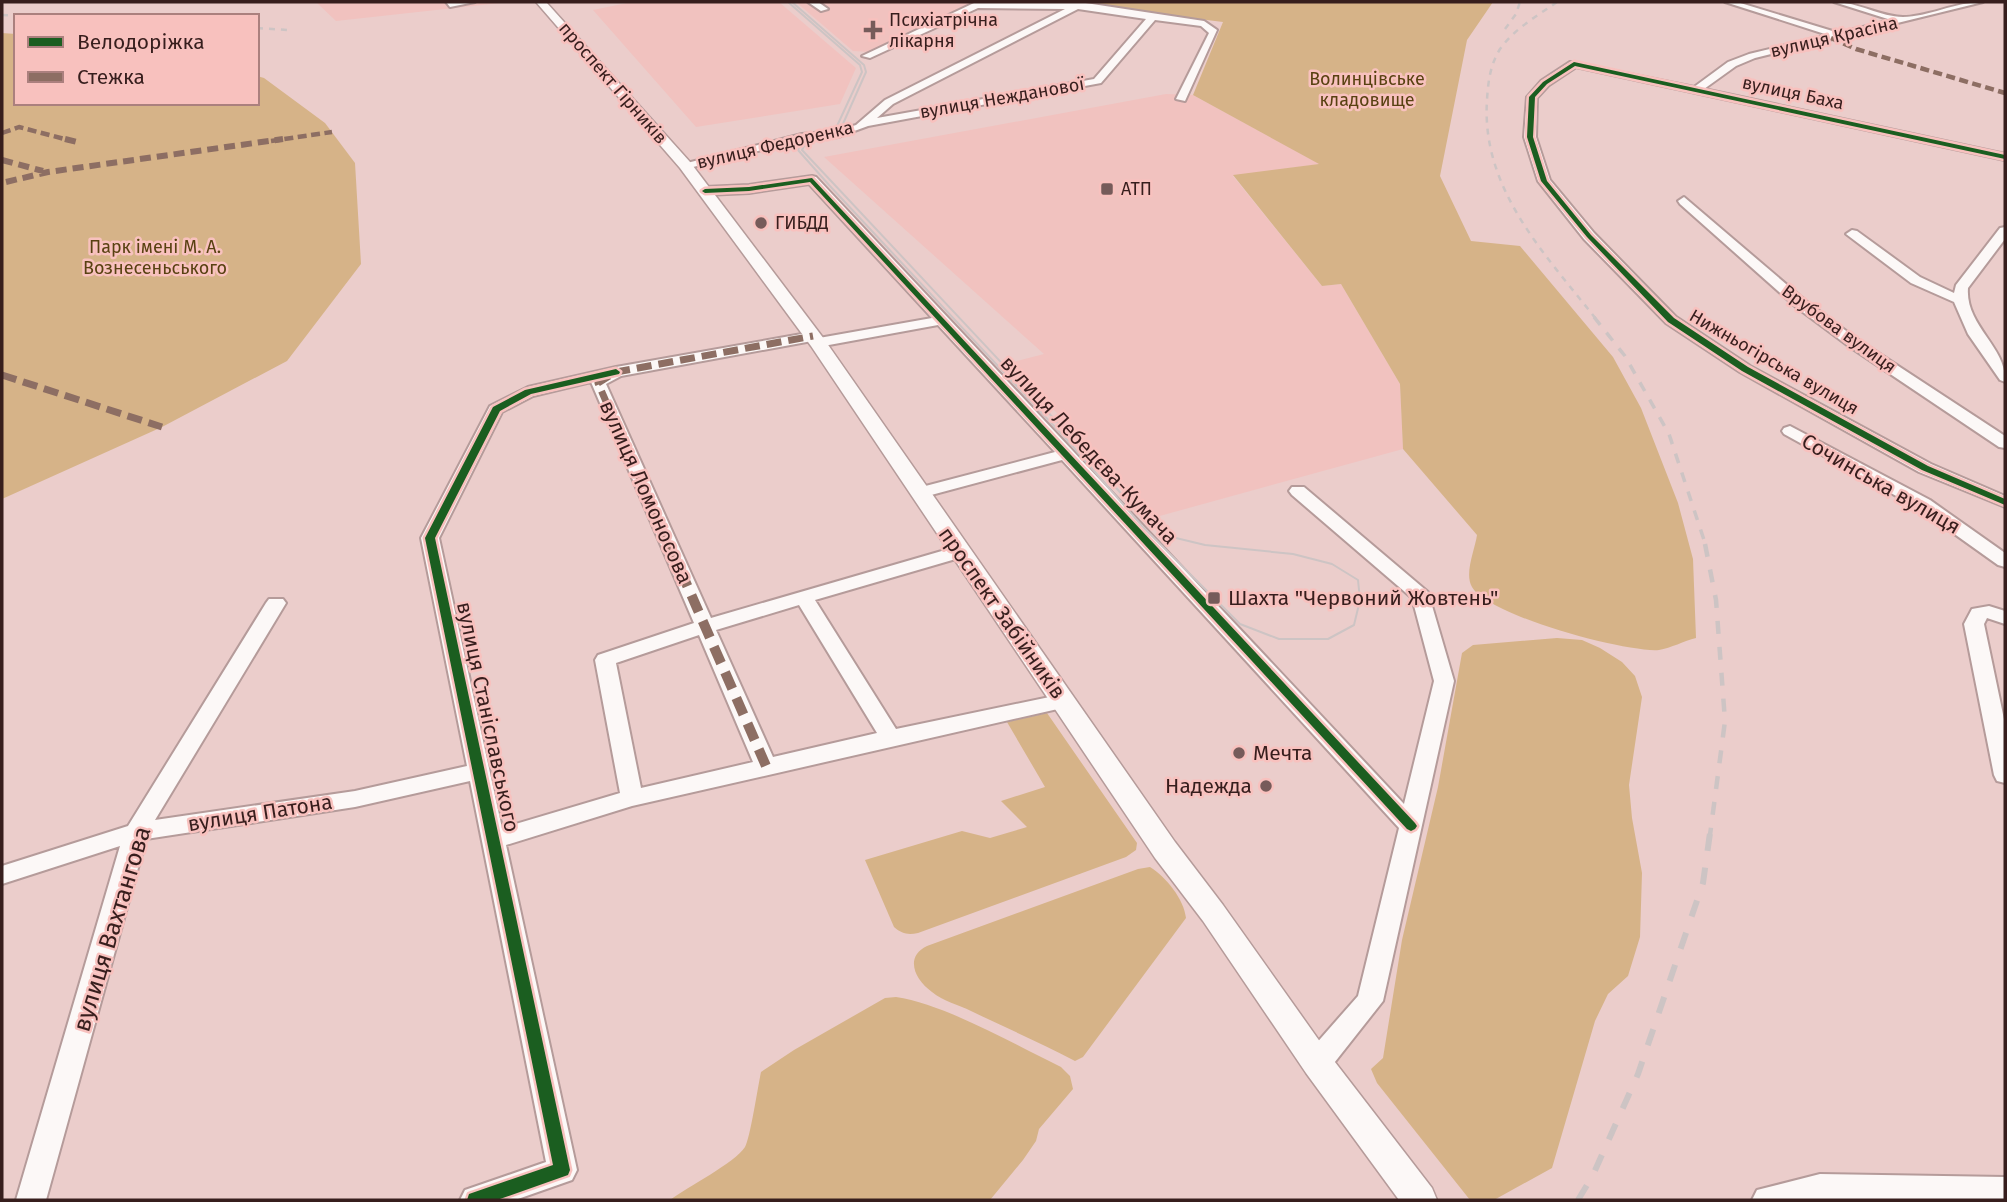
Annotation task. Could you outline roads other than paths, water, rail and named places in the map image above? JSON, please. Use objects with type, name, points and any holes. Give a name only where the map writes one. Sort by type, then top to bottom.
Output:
[{"type":"main road","name":"проспект Гірників","points":[[541,2],[685,165]]},
{"type":"main road","name":"проспект Забійників","points":[[685,165],[816,340],[1165,850],[1213,913],[1317,1063],[1420,1200]]},
{"type":"street","points":[[450,2],[471,2]]},
{"type":"street","points":[[812,2],[824,9]]},
{"type":"street","points":[[1060,2],[1204,24],[1214,32],[1181,99]]},
{"type":"street","points":[[1729,2],[1841,36]]},
{"type":"street","points":[[1838,2],[1902,20]]},
{"type":"street","name":"вулиця Красіна","points":[[1696,90],[1742,59],[1979,2]]},
{"type":"street","points":[[867,56],[977,5],[1081,4]]},
{"type":"street","name":"вулиця Федоренка","points":[[685,165],[802,137],[838,134],[866,123],[889,102],[1081,4]]},
{"type":"street","name":"вулиця Нежданової","points":[[866,123],[1097,81],[1152,17]]},
{"type":"street","name":"вулиця Баха","points":[[1574,64],[2005,156]]},
{"type":"street","name":"Нижньогірська вулиця","points":[[1574,64],[1545,83],[1532,96],[1530,137],[1544,181],[1589,236],[1671,320],[1745,369],[1925,468],[2005,502]]},
{"type":"street","name":"вулиця Лебедєва-Кумача","points":[[705,191],[748,189],[812,180],[1411,825]]},
{"type":"street","name":"Врубова вулиця","points":[[1684,201],[1801,304],[1852,342],[2005,443]]},
{"type":"street","points":[[2005,231],[1961,288],[1959,299],[1966,317],[2005,377]]},
{"type":"street","points":[[1853,234],[1922,285],[1939,294],[1959,299]]},
{"type":"street","name":"вулиця Ломоносова","points":[[766,766],[598,383],[616,372],[943,320]]},
{"type":"street","name":"вулиця Станіславського","points":[[475,1200],[562,1170],[430,538],[496,409],[528,392],[616,372]]},
{"type":"street","name":"Сочинська вулиця","points":[[1790,431],[1924,504],[2005,561]]},
{"type":"street","points":[[920,493],[1067,454]]},
{"type":"street","points":[[1298,491],[1421,596],[1444,681],[1370,1000],[1317,1063]]},
{"type":"street","points":[[632,798],[606,660],[706,626],[959,552]]},
{"type":"street","points":[[804,598],[891,738]]},
{"type":"street","name":"вулиця Вахтангова","points":[[32,1200],[136,832],[275,603]]},
{"type":"street","points":[[2005,618],[1983,611],[1979,613],[1974,624],[2005,775]]},
{"type":"street","points":[[493,840],[632,798],[1064,701]]},
{"type":"street","name":"вулиця Патона","points":[[2,875],[136,832],[355,799],[479,771]]},
{"type":"street","points":[[1767,1200],[1820,1188],[2005,1191]]},
{"type":"tram line","points":[[788,2],[860,65],[862,72],[837,126],[800,146],[798,150],[829,185],[1067,440],[1142,526],[1240,624],[1279,639],[1328,639],[1354,625],[1360,600],[1358,580],[1332,564],[1293,554],[1205,545],[1176,538],[1148,524],[1073,439],[802,150],[804,146],[842,126],[866,72],[864,65],[792,2]]},
{"type":"railway","points":[[1505,29],[1516,14],[1520,2]]},
{"type":"railway","points":[[1557,2],[1519,29],[1500,49],[1488,87],[1488,132],[1494,163],[1520,218],[1596,319]]},
{"type":"railway","points":[[2,15],[14,15]]},
{"type":"railway","points":[[259,28],[287,30]]},
{"type":"railway","points":[[1594,317],[1625,356],[1669,434],[1706,546]]},
{"type":"railway","points":[[1705,544],[1716,600],[1725,721],[1710,835]]},
{"type":"railway","points":[[1578,1200],[1593,1175],[1638,1074],[1703,883],[1710,833]]},
{"type":"place","name":"Психіатрічна лікарня","points":[[873,30]]},
{"type":"place","name":"АТП","points":[[1107,189]]},
{"type":"place","name":"ГИБДД","points":[[761,223]]},
{"type":"place","name":"Шахта \"Червоний Жовтень\"","points":[[1214,598]]},
{"type":"place","name":"Мечта","points":[[1239,753]]},
{"type":"place","name":"Надежда","points":[[1266,786]]},
{"type":"park label","name":"Волинцівське кладовище","points":[[1367,89]]},
{"type":"park label","name":"Парк імені М. А. Вознесеньського","points":[[155,257]]}]
